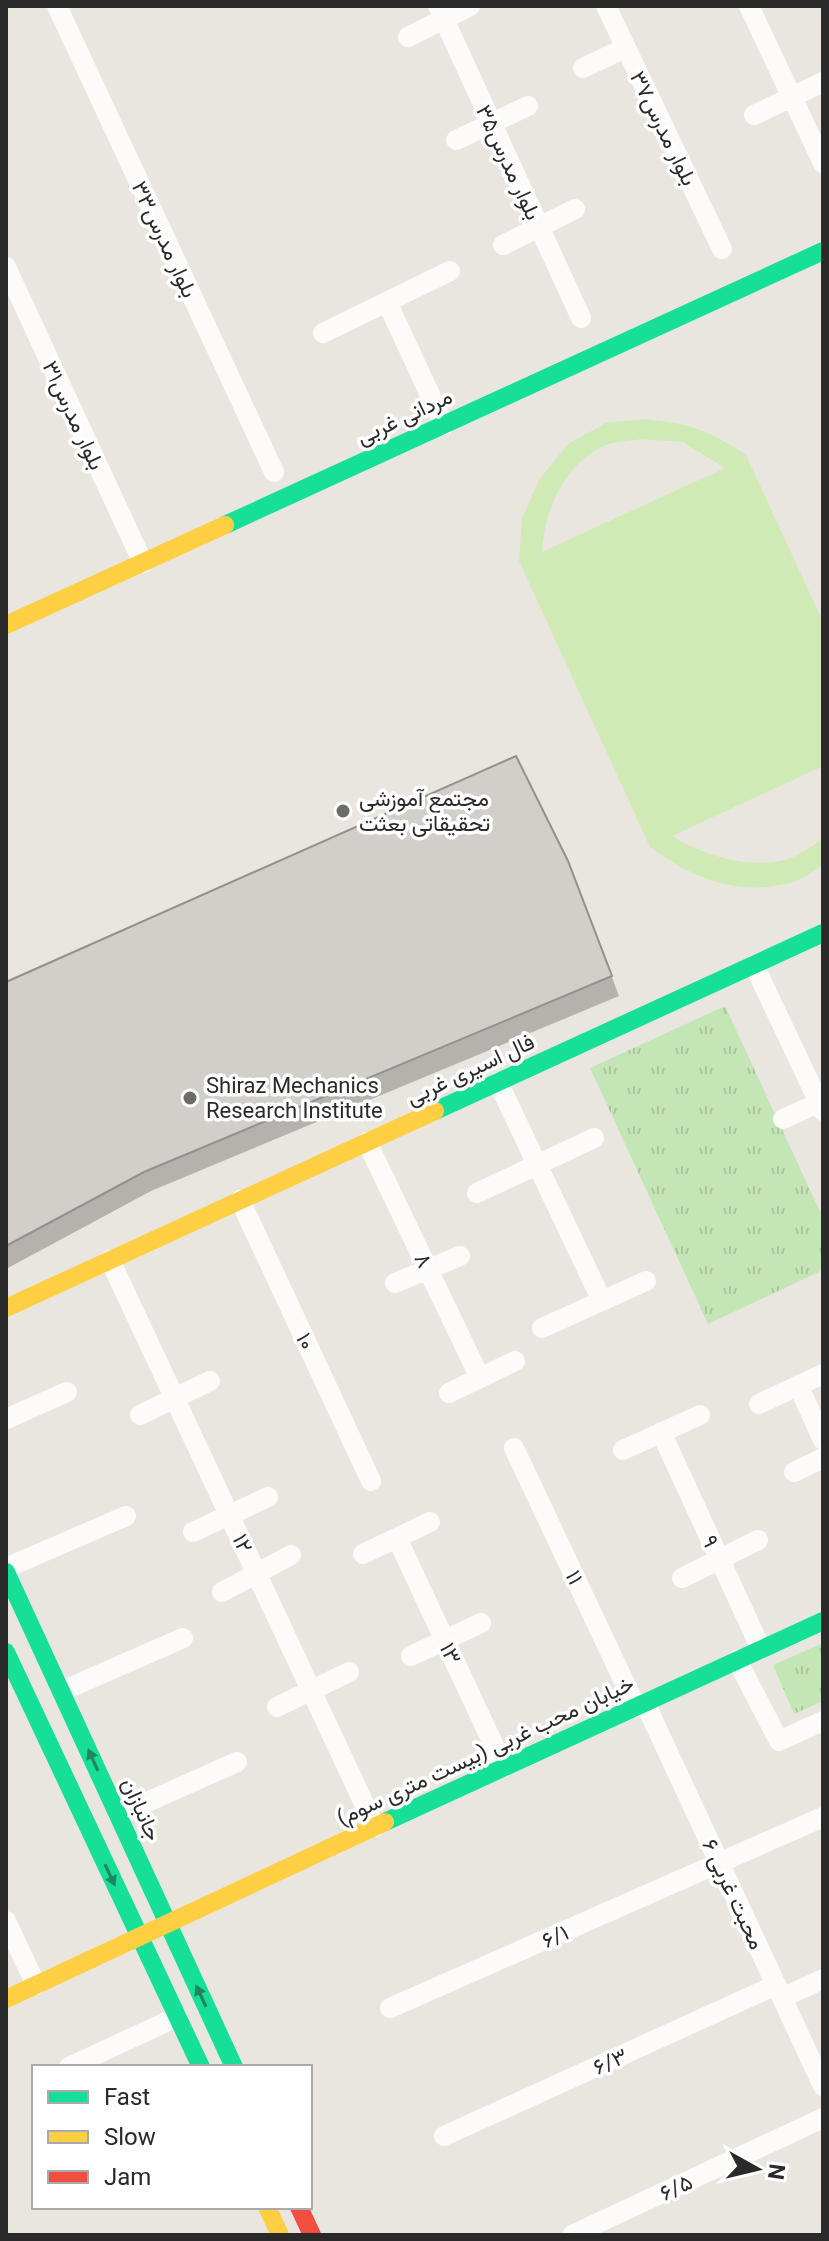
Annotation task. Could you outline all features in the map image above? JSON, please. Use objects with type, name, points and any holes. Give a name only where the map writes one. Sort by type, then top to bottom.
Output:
[{"type":"street","name":"بلوار مدرس۳۳","points":[[57,6],[274,472]]},
{"type":"street","points":[[408,37],[441,12],[470,6]]},
{"type":"street","name":"بلوار مدرس۳۷","points":[[606,6],[722,249]]},
{"type":"street","points":[[749,6],[823,163]]},
{"type":"street","name":"بلوار مدرس۳۵","points":[[441,12],[581,318]]},
{"type":"street","points":[[583,68],[625,48]]},
{"type":"street","points":[[754,115],[823,82]]},
{"type":"street","points":[[456,140],[528,106]]},
{"type":"street","points":[[503,245],[575,209]]},
{"type":"street","name":"مردانی غربی","points":[[6,625],[823,251]]},
{"type":"street","name":"بلوار مدرس۳۱","points":[[6,267],[143,563]]},
{"type":"street","points":[[323,333],[450,271]]},
{"type":"street","points":[[387,302],[444,425]]},
{"type":"street","name":"فال اسیری غربی","points":[[6,1308],[823,933]]},
{"type":"street","points":[[754,965],[822,1105],[783,1119]]},
{"type":"street","points":[[498,1082],[602,1301]]},
{"type":"street","points":[[477,1193],[594,1138]]},
{"type":"street","name":"۸","points":[[367,1142],[480,1378]]},
{"type":"street","name":"۱۰","points":[[240,1200],[371,1481]]},
{"type":"street","points":[[395,1283],[460,1256]]},
{"type":"street","name":"۱۲","points":[[110,1260],[375,1827]]},
{"type":"street","points":[[542,1328],[646,1281]]},
{"type":"street","points":[[449,1393],[515,1361]]},
{"type":"street","points":[[759,1404],[823,1374]]},
{"type":"street","points":[[140,1415],[210,1381]]},
{"type":"street","points":[[798,1385],[823,1440]]},
{"type":"street","points":[[6,1419],[67,1392]]},
{"type":"street","points":[[623,1450],[700,1415]]},
{"type":"street","name":"۹","points":[[661,1432],[761,1649]]},
{"type":"street","name":"۱۱","points":[[514,1448],[640,1705]]},
{"type":"street","points":[[794,1472],[823,1458]]},
{"type":"street","points":[[193,1532],[268,1497]]},
{"type":"street","points":[[6,1570],[126,1516]]},
{"type":"street","points":[[363,1554],[430,1522]]},
{"type":"street","name":"۱۳","points":[[397,1538],[504,1767]]},
{"type":"street","points":[[682,1578],[758,1540]]},
{"type":"street","points":[[222,1592],[291,1555]]},
{"type":"street","name":"جانبازان","points":[[6,1570],[233,2065]]},
{"type":"street","name":"خیابان محب غربی (بیست متری سوم)","points":[[6,1999],[166,1922],[823,1621]]},
{"type":"street","points":[[411,1656],[481,1623]]},
{"type":"street","points":[[62,1691],[183,1638]]},
{"type":"street","points":[[6,1652],[200,2065]]},
{"type":"street","points":[[737,1660],[779,1741],[823,1721]]},
{"type":"street","points":[[277,1707],[349,1672]]},
{"type":"street","name":"محبت غربی ۶","points":[[640,1705],[720,1864],[823,2086]]},
{"type":"street","points":[[118,1815],[237,1762]]},
{"type":"street","name":"۶/۱","points":[[390,2008],[823,1817]]},
{"type":"street","points":[[6,1921],[36,1985]]},
{"type":"street","name":"۶/۳","points":[[444,2136],[779,1991],[823,1979]]},
{"type":"street","points":[[73,2065],[177,2017]]},
{"type":"street","name":"۶/۵","points":[[572,2235],[823,2118]]},
{"type":"street","points":[[268,2209],[280,2235]]},
{"type":"street","points":[[300,2209],[312,2235]]},
{"type":"green space","points":[[644,419],[674,423],[709,434],[746,455],[823,622],[823,766],[672,836],[714,855],[762,863],[791,858],[823,839],[823,865],[794,882],[752,887],[716,882],[683,868],[650,847],[519,561],[522,518],[539,480],[568,444],[606,423]],"holes":[[[641,439],[683,442],[725,468],[542,552],[553,503],[569,474],[581,461],[594,451],[617,442]]]},
{"type":"green space","points":[[725,1006],[823,1218],[823,1270],[708,1324],[590,1068]]},
{"type":"green space","points":[[823,1643],[823,1701],[794,1714],[773,1665]]},
{"type":"building","name":"Shiraz Mechanics Research Institute","points":[[516,756],[568,861],[612,976],[144,1172],[6,1246],[6,982]]},
{"type":"traffic: fast","points":[[225,525],[823,251]]},
{"type":"traffic: fast","points":[[435,1111],[823,933]]},
{"type":"traffic: fast","points":[[6,1572],[233,2065]]},
{"type":"traffic: fast","points":[[385,1822],[823,1621]]},
{"type":"traffic: fast","points":[[6,1652],[200,2065]]},
{"type":"traffic: slow","points":[[6,625],[225,525]]},
{"type":"traffic: slow","points":[[6,1308],[435,1111]]},
{"type":"traffic: slow","points":[[6,1999],[385,1822]]},
{"type":"traffic: slow","points":[[268,2209],[280,2235]]},
{"type":"traffic: jam","points":[[300,2209],[312,2235]]},
{"type":"place","name":"مجتمع آموزشی تحقیقاتی بعثت","points":[[343,811]]},
{"type":"place","name":"Shiraz Mechanics Research Institute","points":[[190,1098]]}]
